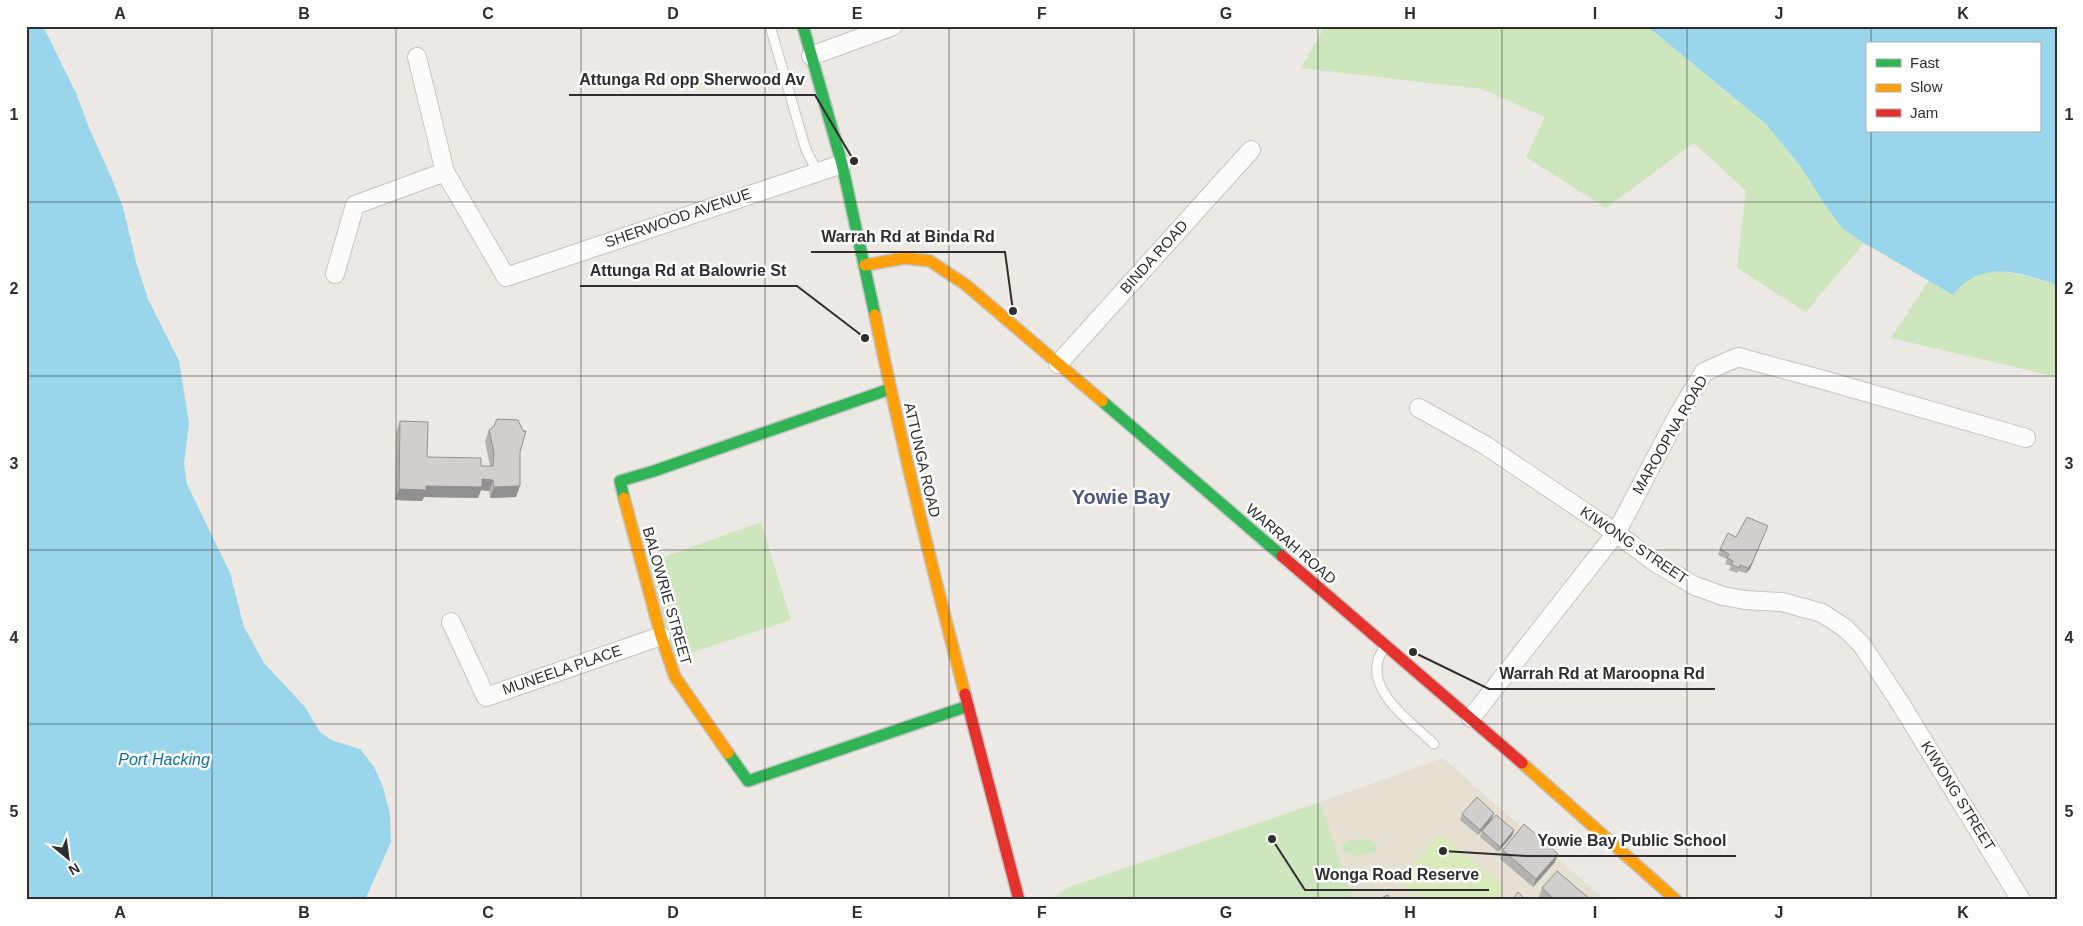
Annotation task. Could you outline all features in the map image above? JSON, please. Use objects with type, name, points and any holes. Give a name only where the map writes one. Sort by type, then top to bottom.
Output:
[{"type":"street","name":"ATTUNGA ROAD","points":[[803,26],[842,164],[890,389],[937,587],[1019,900]]},
{"type":"street","points":[[811,56],[893,26]]},
{"type":"street","points":[[334,274],[355,205],[445,172],[418,57]]},
{"type":"street","name":"BINDA ROAD","points":[[1058,364],[1250,150]]},
{"type":"street","name":"SHERWOOD AVENUE","points":[[445,172],[506,277],[842,164]]},
{"type":"street","name":"WARRAH ROAD","points":[[865,265],[906,258],[930,261],[966,285],[1471,718],[1676,900]]},
{"type":"street","name":"MAROOPNA ROAD","points":[[1471,718],[1616,533],[1677,417],[1704,372],[1738,357],[1820,378],[2026,438]]},
{"type":"street","name":"BALOWRIE STREET","points":[[890,389],[663,468],[620,481],[661,636],[675,677],[748,781],[968,706]]},
{"type":"street","name":"KIWONG STREET","points":[[1418,408],[1485,446],[1616,533],[1656,563],[1695,586],[1738,599],[1790,604],[1822,613],[1845,628],[1862,645],[1902,706],[2021,900]]},
{"type":"street","name":"MUNEELA PLACE","points":[[451,622],[486,697],[661,636]]},
{"type":"lane","points":[[770,26],[806,150],[817,171]]},
{"type":"lane","points":[[1386,645],[1378,656],[1379,686],[1393,704],[1434,744]]},
{"type":"shaded area","points":[[1443,758],[1605,900],[1354,900],[1320,802]]},
{"type":"green space","points":[[1325,26],[1647,26],[1766,124],[1801,167],[1843,229],[1864,243],[1806,312],[1737,268],[1746,191],[1694,143],[1606,208],[1526,157],[1545,117],[1482,89],[1301,68]]},
{"type":"green space","points":[[1988,271],[2023,275],[2057,285],[2057,377],[1891,338],[1929,280],[1953,294],[1978,274]]},
{"type":"green space","points":[[761,522],[791,620],[669,660],[641,565]]},
{"type":"green space","points":[[1320,802],[1354,900],[1049,900],[1069,887]]},
{"type":"green space","points":[[1440,833],[1505,889],[1496,900],[1422,900],[1399,880]]},
{"type":"green space","points":[[1350,840],[1371,840],[1377,845],[1376,851],[1360,855],[1347,853],[1343,851],[1342,845]]},
{"type":"water","name":"Port Hacking","points":[[26,26],[43,26],[76,93],[123,207],[136,262],[148,299],[179,361],[189,423],[184,464],[187,484],[230,573],[244,627],[264,663],[305,707],[320,732],[331,740],[360,749],[374,767],[383,787],[390,814],[391,842],[365,900],[26,900]]},
{"type":"water","points":[[1647,26],[2057,26],[2057,285],[2015,273],[1988,273],[1976,276],[1953,295],[1843,229],[1801,167],[1766,124]]},
{"type":"building","points":[[497,419],[518,420],[523,431],[526,431],[520,452],[520,486],[494,487],[493,480],[482,479],[482,487],[426,486],[426,490],[399,489],[400,421],[428,422],[427,457],[481,458],[481,466],[493,466],[494,453],[489,430],[494,426]]},
{"type":"building","points":[[1747,517],[1768,526],[1752,563],[1748,568],[1740,565],[1739,568],[1731,564],[1733,561],[1727,558],[1729,554],[1720,549],[1728,533],[1736,537]]},
{"type":"building","points":[[1477,797],[1494,813],[1480,830],[1462,814]]},
{"type":"building","points":[[1496,815],[1514,830],[1500,847],[1482,831]]},
{"type":"building","points":[[1524,824],[1558,854],[1536,879],[1503,850]]},
{"type":"building","points":[[1557,871],[1591,900],[1555,900],[1542,888]]},
{"type":"building","points":[[1518,892],[1526,900],[1512,900]]},
{"type":"building","points":[[1388,895],[1390,900],[1376,900]]},
{"type":"traffic: fast","points":[[803,26],[842,164],[875,315]]},
{"type":"traffic: fast","points":[[624,498],[620,481],[654,471],[890,389]]},
{"type":"traffic: fast","points":[[1102,401],[1282,556]]},
{"type":"traffic: fast","points":[[728,753],[748,781],[968,706]]},
{"type":"traffic: slow","points":[[865,265],[905,258],[930,261],[966,285],[1102,401]]},
{"type":"traffic: slow","points":[[875,315],[917,505],[965,694]]},
{"type":"traffic: slow","points":[[624,498],[661,636],[675,677],[728,753]]},
{"type":"traffic: slow","points":[[1522,763],[1676,900]]},
{"type":"traffic: jam","points":[[1282,556],[1522,763]]},
{"type":"traffic: jam","points":[[965,694],[1019,900]]},
{"type":"place","name":"Attunga Rd opp Sherwood Av","points":[[854,161]]},
{"type":"place","name":"Warrah Rd at Binda Rd","points":[[1013,311]]},
{"type":"place","name":"Attunga Rd at Balowrie St","points":[[865,338]]},
{"type":"place","name":"Warrah Rd at Maroopna Rd","points":[[1413,652]]},
{"type":"place","name":"Wonga Road Reserve","points":[[1272,839]]},
{"type":"place","name":"Yowie Bay Public School","points":[[1443,851]]},
{"type":"district","name":"Yowie Bay","points":[[1121,497]]}]
